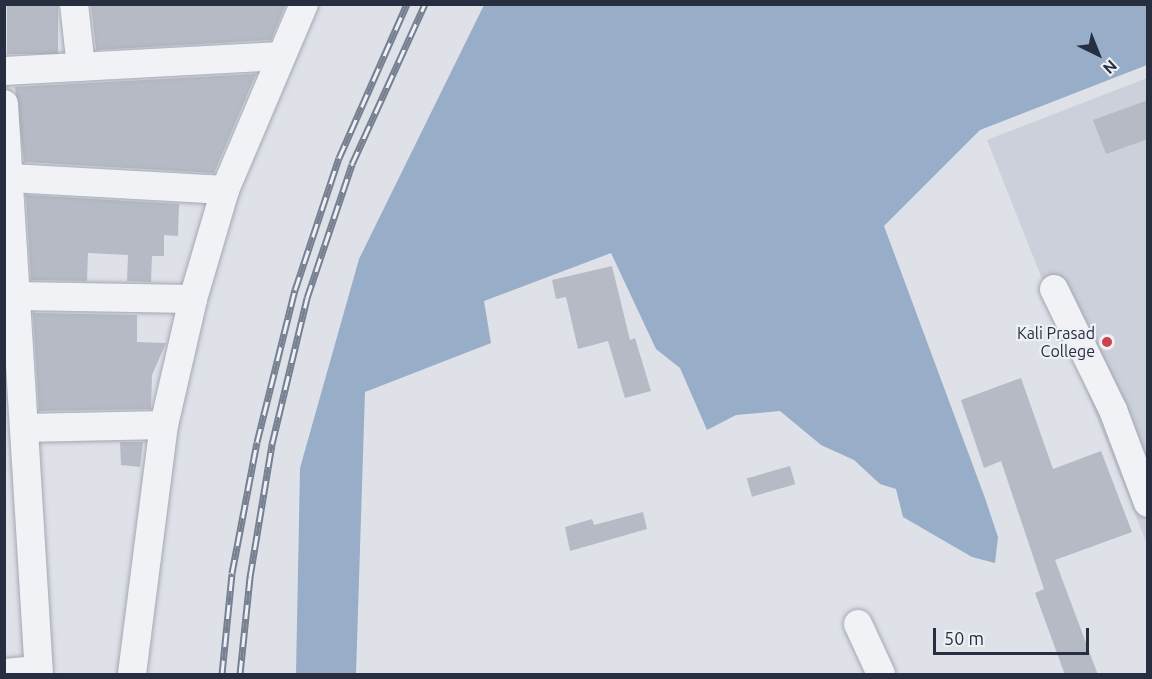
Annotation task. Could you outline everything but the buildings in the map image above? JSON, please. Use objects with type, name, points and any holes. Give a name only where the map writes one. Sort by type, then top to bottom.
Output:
[{"type":"street","points":[[74,4],[81,67]]},
{"type":"street","points":[[132,675],[164,425],[193,299],[225,190],[304,4]]},
{"type":"street","points":[[4,71],[281,56]]},
{"type":"street","points":[[4,104],[11,178],[39,672],[4,673]]},
{"type":"street","points":[[11,178],[225,190]]},
{"type":"street","points":[[1054,289],[1113,410],[1148,503]]},
{"type":"street","points":[[17,296],[193,299]]},
{"type":"street","points":[[24,428],[164,425]]},
{"type":"street","points":[[858,624],[882,675]]},
{"type":"shaded area","name":"Kali Prasad College","points":[[1147,78],[1147,544],[987,140]]},
{"type":"water","points":[[484,5],[1147,5],[1147,65],[980,130],[884,226],[998,537],[995,563],[972,557],[903,517],[896,489],[880,484],[854,460],[821,445],[780,411],[736,415],[707,430],[680,368],[656,349],[611,253],[484,301],[491,343],[365,392],[356,674],[296,674],[300,468],[359,259]]},
{"type":"railway","points":[[222,674],[232,573],[257,442],[295,290],[339,158],[407,4]]},
{"type":"railway","points":[[240,674],[250,577],[272,444],[307,298],[352,164],[425,4]]},
{"type":"place","name":"Kali Prasad College","points":[[1107,342]]}]
